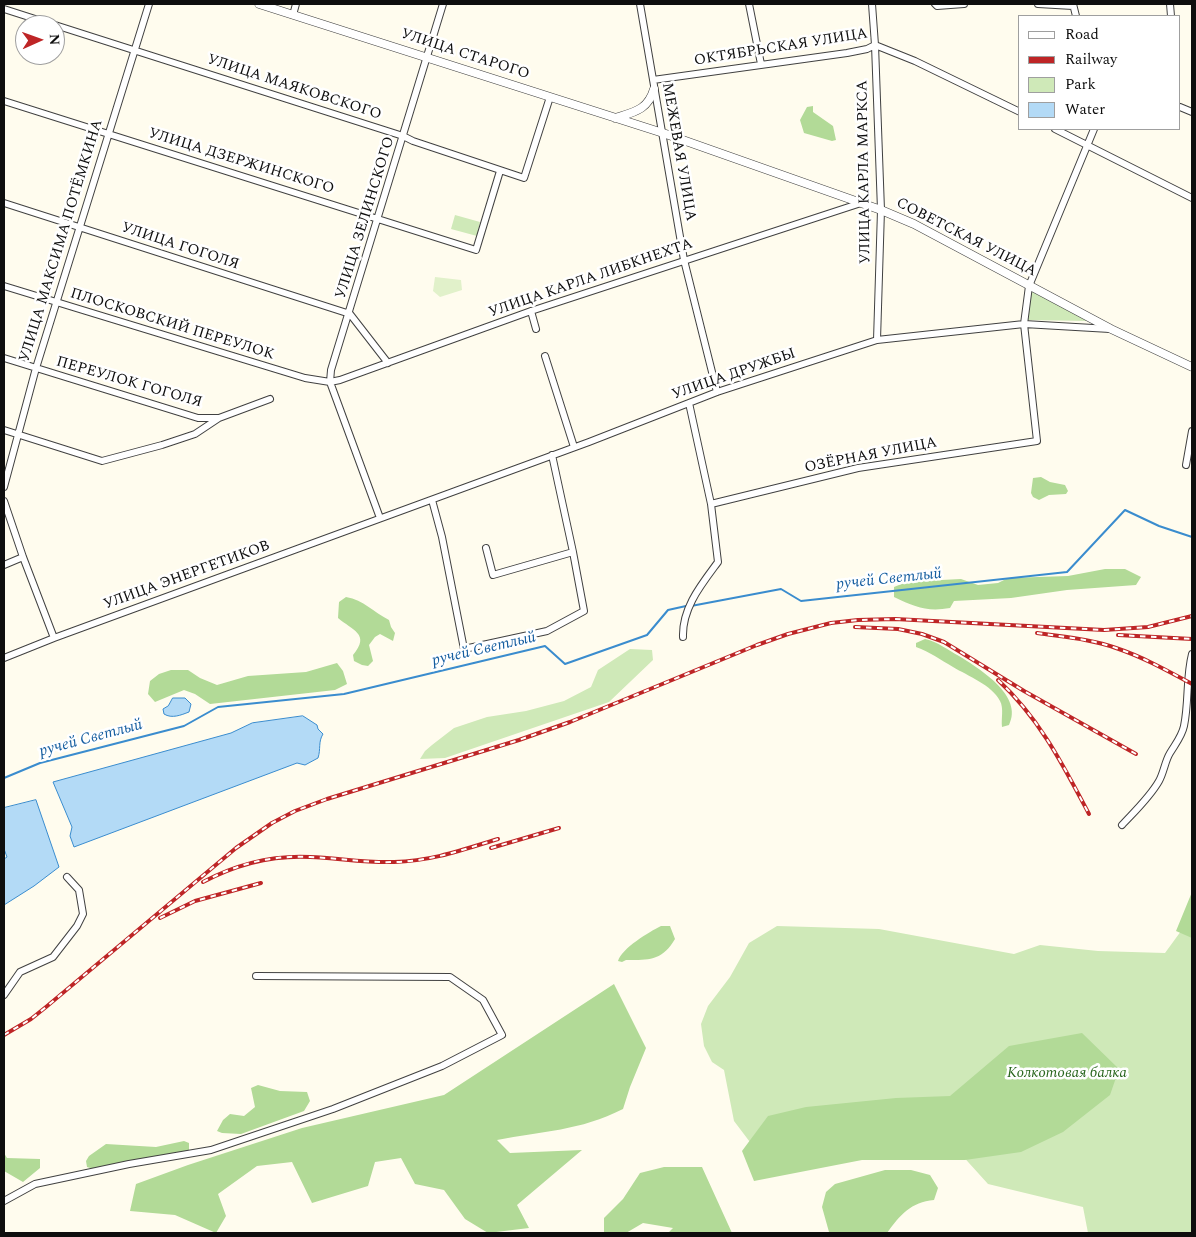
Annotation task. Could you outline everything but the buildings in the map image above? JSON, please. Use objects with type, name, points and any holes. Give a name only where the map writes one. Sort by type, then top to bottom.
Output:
[{"type":"street","name":"УЛИЦА МАКСИМА ПОТЁМКИНА","points":[[4,487],[36,368],[149,4]]},
{"type":"street","name":"УЛИЦА СТАРОГО","points":[[259,4],[662,133]]},
{"type":"street","points":[[293,15],[296,4]]},
{"type":"street","name":"УЛИЦА ЗЕЛИНСКОГО","points":[[330,382],[335,357],[350,314],[443,4]]},
{"type":"street","name":"МЕЖЕВАЯ УЛИЦА","points":[[640,4],[684,260],[717,392]]},
{"type":"street","points":[[750,4],[762,64]]},
{"type":"street","name":"УЛИЦА КАРЛА МАРКСА","points":[[872,4],[881,210],[878,340]]},
{"type":"street","points":[[936,4],[937,6],[964,4]]},
{"type":"street","points":[[1038,4],[1073,5]]},
{"type":"street","name":"УЛИЦА МАЯКОВСКОГО","points":[[4,9],[23,15]]},
{"type":"street","name":"УЛИЦА МАЯКОВСКОГО","points":[[65,28],[404,136],[413,141],[524,178],[550,97]]},
{"type":"street","name":"ОКТЯБРЬСКАЯ УЛИЦА","points":[[653,80],[847,53],[867,49],[875,45],[915,61],[1018,111]]},
{"type":"street","points":[[615,118],[634,112],[646,105],[652,98],[654,89]]},
{"type":"street","name":"УЛИЦА ДЗЕРЖИНСКОГО","points":[[4,101],[476,250],[500,171]]},
{"type":"street","points":[[1057,130],[1192,198]]},
{"type":"street","points":[[1024,324],[1029,286],[1094,130]]},
{"type":"street","name":"СОВЕТСКАЯ УЛИЦА","points":[[662,133],[881,210],[942,238],[1111,329],[1192,368]]},
{"type":"street","name":"УЛИЦА ГОГОЛЯ","points":[[4,203],[350,314]]},
{"type":"street","name":"УЛИЦА КАРЛА ЛИБКНЕХТА","points":[[330,382],[531,311],[861,203]]},
{"type":"street","name":"ПЛОСКОВСКИЙ ПЕРЕУЛОК","points":[[4,286],[305,378],[330,382]]},
{"type":"street","points":[[531,311],[536,329]]},
{"type":"street","points":[[350,314],[388,363]]},
{"type":"street","name":"УЛИЦА ДРУЖБЫ","points":[[380,518],[574,447],[689,402],[878,340],[1024,324],[1111,329]]},
{"type":"street","name":"ОЗЁРНАЯ УЛИЦА","points":[[711,504],[858,468],[1037,441],[1024,324]]},
{"type":"street","points":[[545,356],[574,447]]},
{"type":"street","name":"ПЕРЕУЛОК ГОГОЛЯ","points":[[4,358],[198,418],[219,418]]},
{"type":"street","points":[[330,382],[380,518]]},
{"type":"street","points":[[4,430],[102,461],[162,446],[196,434],[219,418],[270,399]]},
{"type":"street","points":[[682,637],[682,626],[687,610],[701,585],[718,562],[711,504],[689,402]]},
{"type":"street","points":[[1186,465],[1192,431]]},
{"type":"street","points":[[432,500],[442,537],[464,649],[548,631],[584,611],[552,455]]},
{"type":"street","points":[[4,501],[23,558],[54,638]]},
{"type":"street","name":"УЛИЦА ЭНЕРГЕТИКОВ","points":[[4,658],[380,518]]},
{"type":"street","points":[[486,548],[493,575],[573,552]]},
{"type":"street","points":[[4,564],[23,558]]},
{"type":"street","points":[[1122,825],[1151,792],[1159,780],[1171,752],[1179,741],[1186,716],[1188,673],[1192,654]]},
{"type":"street","points":[[4,995],[20,972],[53,957],[77,926],[83,914],[79,890],[67,877]]},
{"type":"street","points":[[4,1201],[35,1184],[129,1164],[211,1150],[333,1108],[442,1066],[502,1035],[483,1000],[450,977],[256,976]]},
{"type":"green space","points":[[813,106],[813,112],[833,126],[836,140],[832,141],[804,133],[800,120],[807,107]]},
{"type":"green space","points":[[455,215],[480,222],[477,236],[451,229]]},
{"type":"green space","points":[[435,277],[461,280],[462,290],[440,297],[433,291]]},
{"type":"green space","points":[[1031,291],[1090,321],[1027,320]]},
{"type":"green space","points":[[1041,477],[1050,482],[1065,485],[1068,491],[1066,494],[1049,495],[1039,500],[1033,497],[1031,493],[1033,478]]},
{"type":"green space","points":[[1105,569],[1125,569],[1141,577],[1136,585],[1067,590],[1011,598],[954,601],[950,608],[942,609],[921,608],[894,597],[894,587],[904,583],[961,579],[978,585],[998,583],[1008,578],[1068,576]]},
{"type":"green space","points":[[346,597],[363,603],[389,620],[395,633],[393,641],[380,634],[375,637],[369,645],[373,661],[368,666],[354,661],[353,655],[358,648],[360,637],[354,629],[338,618],[339,602]]},
{"type":"green space","points":[[925,639],[939,644],[998,684],[1010,704],[1012,714],[1009,725],[1002,727],[1001,704],[991,690],[972,677],[916,647],[916,643]]},
{"type":"green space","points":[[630,649],[652,650],[653,660],[609,702],[445,758],[420,759],[425,751],[454,728],[487,717],[526,711],[564,701],[591,687],[598,670]]},
{"type":"green space","points":[[337,663],[343,671],[347,684],[335,690],[210,704],[195,694],[184,690],[155,702],[148,694],[150,681],[159,674],[171,670],[188,670],[200,678],[217,685],[248,676],[306,672]]},
{"type":"green space","points":[[1192,892],[1192,938],[1176,931]]},
{"type":"green space","name":"Колкотовая балка","points":[[1192,916],[1192,1233],[1088,1233],[1083,1207],[988,1184],[950,1142],[762,1158],[734,1121],[724,1070],[712,1062],[704,1046],[701,1024],[708,1006],[730,977],[749,943],[777,926],[879,929],[1014,954],[1040,945],[1098,951],[1165,953]]},
{"type":"green space","points":[[661,926],[670,926],[675,939],[665,952],[654,958],[618,961],[630,946]]},
{"type":"green space","points":[[614,984],[646,1048],[623,1109],[592,1122],[576,1126],[497,1140],[510,1153],[582,1150],[517,1205],[529,1228],[488,1233],[465,1219],[444,1190],[415,1184],[401,1158],[375,1162],[368,1186],[312,1203],[292,1162],[257,1166],[218,1194],[226,1216],[216,1233],[175,1215],[130,1211],[136,1184],[302,1128],[444,1095]]},
{"type":"green space","points":[[1082,1033],[1119,1069],[1110,1095],[1063,1132],[1021,1152],[965,1160],[862,1160],[754,1181],[742,1151],[768,1116],[806,1107],[896,1098],[950,1096],[1009,1046]]},
{"type":"green space","points":[[258,1085],[280,1091],[307,1092],[310,1101],[304,1111],[241,1134],[217,1131],[223,1120],[230,1114],[244,1116],[255,1107],[251,1088]]},
{"type":"green space","points":[[184,1141],[189,1143],[189,1152],[93,1169],[87,1167],[86,1161],[89,1156],[106,1144],[156,1147]]},
{"type":"green space","points":[[4,1153],[7,1158],[40,1159],[40,1168],[23,1182],[4,1171]]},
{"type":"green space","points":[[664,1167],[702,1167],[732,1233],[668,1233],[673,1228],[643,1223],[626,1233],[604,1233],[604,1218],[623,1199],[640,1173]]},
{"type":"green space","points":[[885,1170],[911,1170],[930,1175],[938,1188],[934,1200],[919,1203],[907,1210],[887,1233],[829,1232],[822,1207],[826,1192],[835,1184]]},
{"type":"water","points":[[173,698],[185,698],[191,704],[189,712],[173,716],[164,714],[163,709],[168,706]]},
{"type":"water","points":[[303,716],[317,725],[323,734],[318,758],[305,765],[297,763],[74,847],[70,836],[72,827],[53,782],[231,733],[252,723]]},
{"type":"water","points":[[36,800],[59,867],[4,905],[4,859],[7,857],[4,849],[4,808]]},
{"type":"waterway","name":"ручей Светлый","points":[[691,606],[781,589],[801,601],[1067,572],[1125,510],[1159,526],[1192,537]]},
{"type":"waterway","name":"ручей Светлый","points":[[4,778],[40,763],[184,726],[218,707],[344,694],[545,646],[565,664],[647,635],[668,610],[686,606]]},
{"type":"railway","points":[[4,1035],[31,1019],[46,1007],[236,848],[272,823],[295,811],[327,799],[519,740],[570,722],[788,634],[831,623],[858,620],[895,619],[1104,630],[1148,627],[1192,616]]},
{"type":"railway","points":[[855,627],[898,629],[922,634],[944,642],[1024,691],[1136,754]]},
{"type":"railway","points":[[1037,633],[1087,640],[1116,648],[1146,660],[1192,684]]},
{"type":"railway","points":[[1118,635],[1192,639]]},
{"type":"railway","points":[[998,680],[1026,710],[1050,743],[1089,814]]},
{"type":"railway","points":[[491,848],[559,828]]},
{"type":"railway","points":[[203,882],[229,870],[268,859],[296,857],[373,862],[421,860],[498,839]]},
{"type":"railway","points":[[160,918],[195,901],[261,883]]}]
